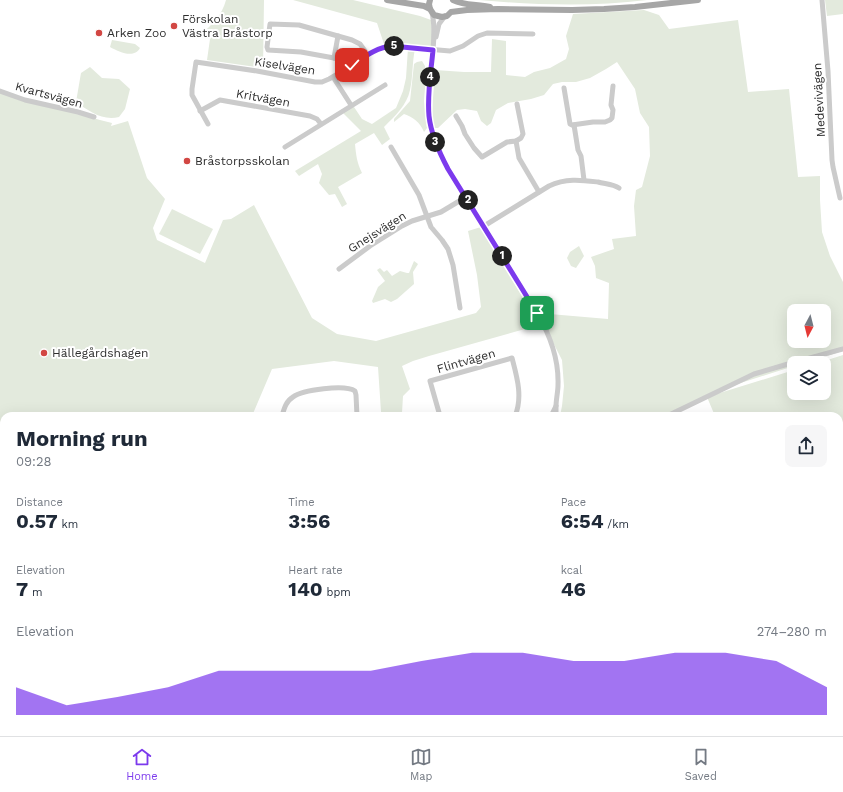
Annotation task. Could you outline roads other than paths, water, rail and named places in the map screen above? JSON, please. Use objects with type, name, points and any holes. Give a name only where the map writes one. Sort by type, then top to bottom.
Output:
[{"type":"main road","points":[[387,0],[424,6],[437,16],[444,16],[451,12],[467,10],[635,8],[698,0]]},
{"type":"main road","points":[[430,0],[429,4],[431,11]]},
{"type":"main road","points":[[451,12],[454,7],[453,0],[464,4],[498,9]]},
{"type":"street","name":"Medevivägen","points":[[822,0],[828,71],[832,160],[840,198]]},
{"type":"street","points":[[431,11],[434,22],[428,100],[430,124],[434,140],[442,158],[550,336],[558,368],[556,412]]},
{"type":"street","points":[[433,47],[439,24],[444,16]]},
{"type":"street","points":[[352,65],[347,61],[301,52],[268,50],[267,47],[270,24],[299,25],[338,36],[356,42],[364,48],[368,55]]},
{"type":"street","name":"Kiselvägen","points":[[200,111],[192,92],[196,62],[257,71],[315,82],[324,81],[333,77],[381,48],[392,46],[433,47],[447,51],[463,46],[478,36],[487,33],[533,34]]},
{"type":"street","points":[[334,58],[338,36]]},
{"type":"street","points":[[333,77],[351,105]]},
{"type":"street","points":[[285,147],[385,85]]},
{"type":"street","points":[[564,88],[570,124],[574,125],[605,122],[612,118],[613,110],[611,105],[613,86]]},
{"type":"street","name":"Kvartsvägen","points":[[0,91],[30,102],[78,112],[94,117]]},
{"type":"street","name":"Kritvägen","points":[[200,111],[220,100],[310,116],[317,119],[321,124]]},
{"type":"street","points":[[456,116],[468,138],[482,158],[506,142],[522,138],[523,134],[517,104]]},
{"type":"street","points":[[200,111],[208,124]]},
{"type":"street","points":[[574,125],[578,150],[581,156],[584,180]]},
{"type":"street","points":[[516,140],[519,158],[539,192]]},
{"type":"street","points":[[390,147],[419,195],[431,228],[444,243],[451,256],[460,308]]},
{"type":"street","points":[[484,226],[556,183],[572,180],[584,180],[614,185],[619,188]]},
{"type":"street","name":"Gnejsvägen","points":[[339,269],[370,246],[402,226],[447,209],[466,198]]},
{"type":"street","points":[[675,412],[754,374],[843,349]]},
{"type":"street","name":"Flintvägen","points":[[439,412],[430,381],[512,358],[519,389],[516,412]]},
{"type":"street","points":[[284,412],[288,401],[297,394],[338,387],[350,388],[356,392],[357,412]]},
{"type":"street","points":[[553,412],[556,406]]},
{"type":"place","name":"Förskolan Västra Bråstorp","points":[[174,26]]},
{"type":"place","name":"Arken Zoo","points":[[99,33]]},
{"type":"place","name":"Bråstorpsskolan","points":[[187,161]]},
{"type":"place","name":"Hällegårdshagen","points":[[44,353]]}]
